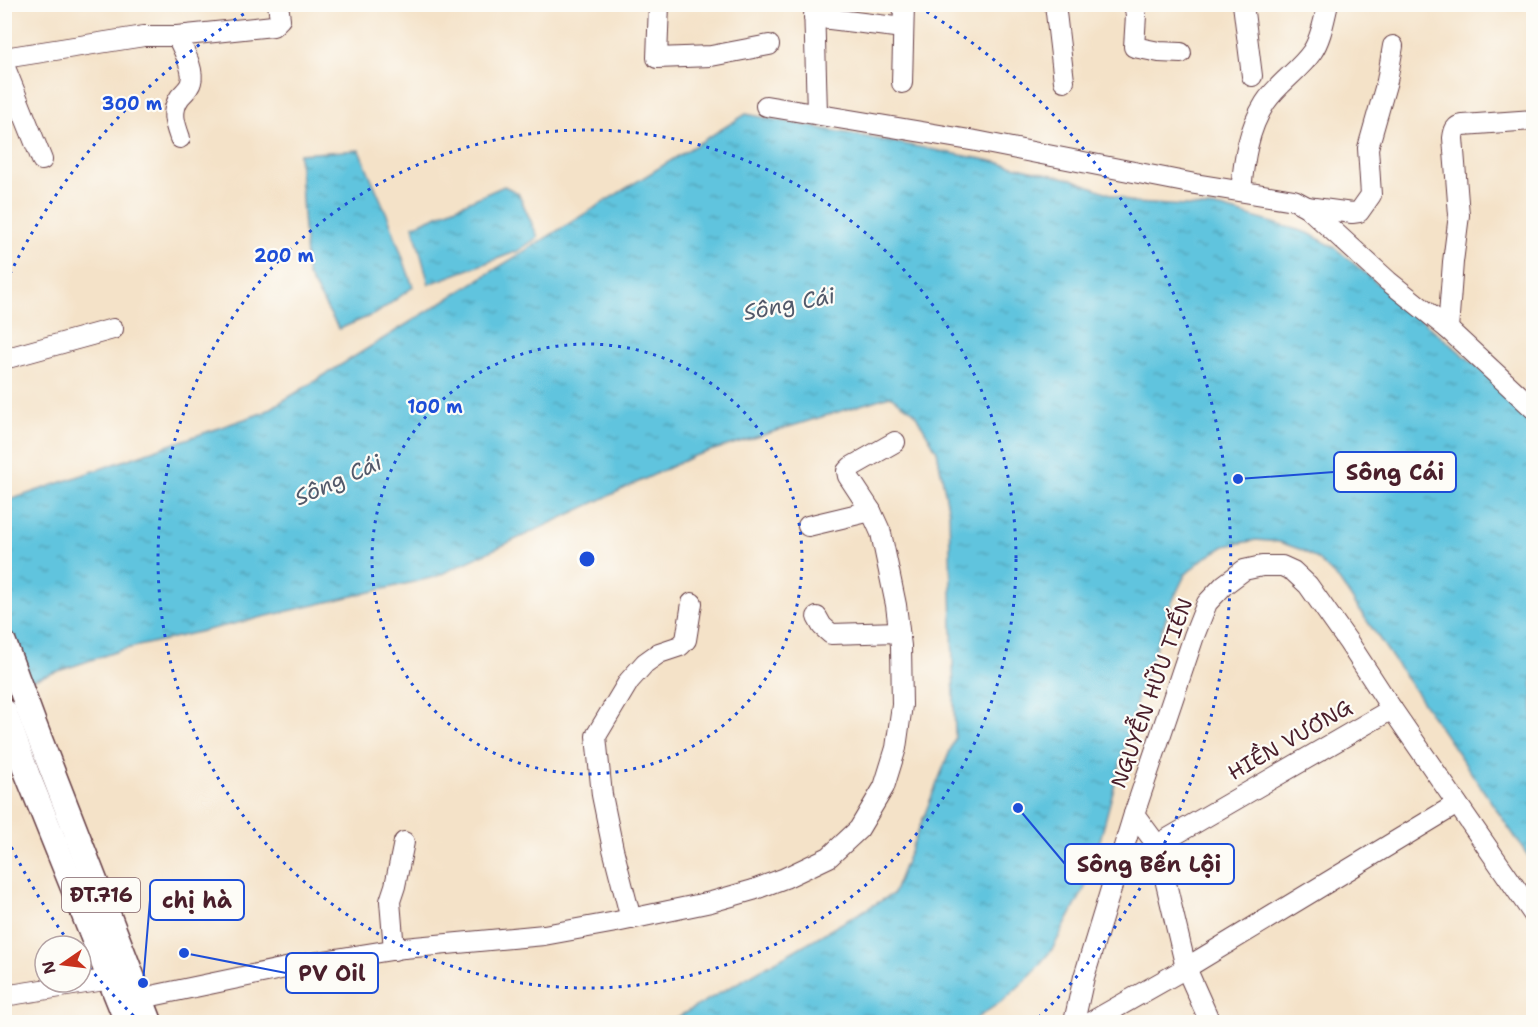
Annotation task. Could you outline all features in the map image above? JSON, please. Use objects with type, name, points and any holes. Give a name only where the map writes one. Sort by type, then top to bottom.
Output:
[{"type":"main road","name":"ĐT.716","points":[[4,643],[52,768],[121,975],[128,1023]]},
{"type":"main road","name":"ĐT.716","points":[[4,711],[28,776],[121,975],[142,998],[150,1023]]},
{"type":"street","points":[[4,58],[144,36],[177,36],[273,26],[280,19],[278,4]]},
{"type":"street","points":[[659,4],[657,58],[711,56],[769,45]]},
{"type":"street","points":[[902,83],[904,4]]},
{"type":"street","points":[[1055,4],[1064,81]]},
{"type":"street","points":[[1134,4],[1136,15],[1134,47],[1181,53]]},
{"type":"street","points":[[1243,4],[1252,76]]},
{"type":"street","points":[[1241,191],[1244,159],[1253,126],[1264,104],[1277,86],[1313,50],[1328,4]]},
{"type":"street","points":[[817,113],[814,11],[903,28]]},
{"type":"street","points":[[177,36],[191,72],[191,82],[174,111],[180,138]]},
{"type":"street","points":[[1307,207],[1359,212],[1371,195],[1368,148],[1387,81],[1393,46]]},
{"type":"street","points":[[4,65],[42,160]]},
{"type":"street","points":[[766,106],[817,113],[1072,159],[1195,184],[1294,200],[1307,207],[1388,281],[1448,329],[1533,409]]},
{"type":"street","points":[[1448,329],[1459,215],[1453,138],[1455,130],[1458,126],[1463,125],[1533,120]]},
{"type":"street","points":[[4,359],[113,329]]},
{"type":"street","points":[[142,998],[305,964],[394,950],[544,935],[711,902],[753,890],[821,862],[839,849],[867,816],[884,787],[896,748],[903,685],[896,605],[881,532],[847,471],[851,466],[895,442]]},
{"type":"street","points":[[808,526],[871,511]]},
{"type":"street","name":"NGUYỄN HỮU TIẾN","points":[[1074,1023],[1084,977],[1134,814],[1207,603],[1224,585],[1244,570],[1262,566],[1282,566],[1293,571],[1308,585],[1392,709]]},
{"type":"street","points":[[631,919],[602,795],[596,736],[629,681],[645,663],[659,653],[680,646],[686,640],[692,603]]},
{"type":"street","points":[[817,617],[822,626],[831,634],[900,633]]},
{"type":"street","points":[[1392,709],[1533,915]]},
{"type":"street","name":"HIỀN VƯƠNG","points":[[1157,845],[1392,709]]},
{"type":"street","points":[[1091,1023],[1456,804]]},
{"type":"street","points":[[1134,814],[1157,845],[1186,968],[1210,1023]]},
{"type":"street","points":[[394,950],[390,901],[404,842]]},
{"type":"street","points":[[4,996],[121,975]]},
{"type":"water","name":"Sông Cái","points":[[746,114],[992,161],[1074,180],[1134,203],[1221,208],[1308,233],[1334,247],[1533,413],[1533,863],[1339,580],[1316,558],[1302,550],[1279,542],[1256,540],[1225,546],[1203,559],[1185,575],[1172,602],[1139,693],[1090,878],[1053,948],[1029,977],[1005,999],[971,1022],[669,1022],[893,894],[955,738],[949,513],[937,451],[914,412],[890,396],[694,456],[435,577],[121,650],[5,689],[4,502],[265,412]]},
{"type":"water","points":[[359,150],[389,219],[413,287],[377,313],[339,329],[307,274],[299,154]]},
{"type":"water","points":[[504,186],[518,193],[538,237],[518,251],[429,284],[413,226]]},
{"type":"place","name":"Sông Cái","points":[[1238,479]]},
{"type":"place","name":"Sông Bến Lội","points":[[1018,808]]},
{"type":"place","name":"PV Oil","points":[[184,953]]},
{"type":"place","name":"chị hà","points":[[143,983]]}]
